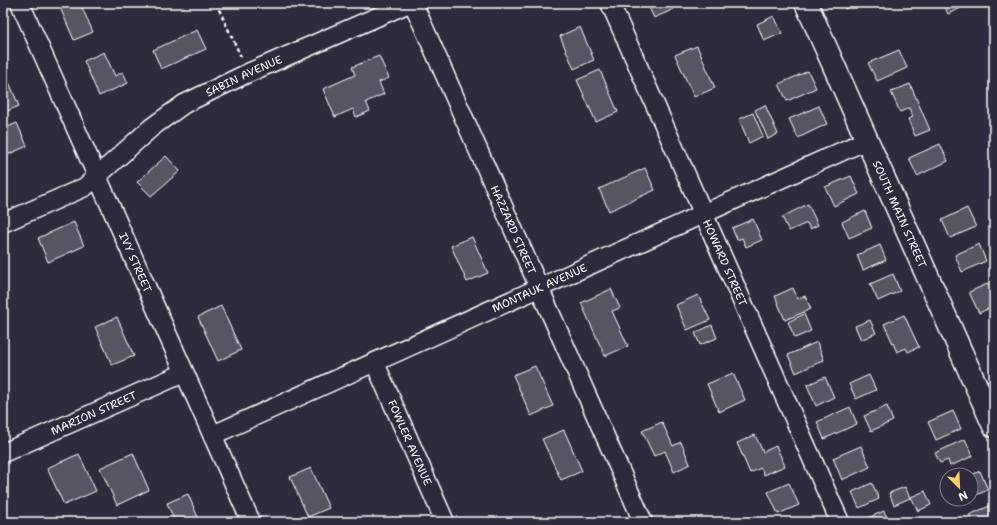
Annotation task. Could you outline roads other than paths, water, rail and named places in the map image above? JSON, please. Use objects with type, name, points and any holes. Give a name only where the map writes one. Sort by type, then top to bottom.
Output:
[{"type":"street","name":"IVY STREET","points":[[20,3],[251,522]]},
{"type":"street","name":"SABIN AVENUE","points":[[3,223],[85,187],[152,127],[184,104],[248,73],[409,3]]},
{"type":"street","name":"HAZZARD STREET","points":[[413,3],[643,522]]},
{"type":"street","name":"HOWARD STREET","points":[[610,3],[702,214],[840,522]]},
{"type":"street","name":"SOUTH MAIN STREET","points":[[806,3],[994,426]]},
{"type":"street","name":"MONTAUK AVENUE","points":[[213,435],[375,363],[468,319],[540,289],[867,140]]},
{"type":"street","name":"FOWLER AVENUE","points":[[375,363],[445,522]]},
{"type":"street","name":"MARION STREET","points":[[3,453],[184,373]]}]
